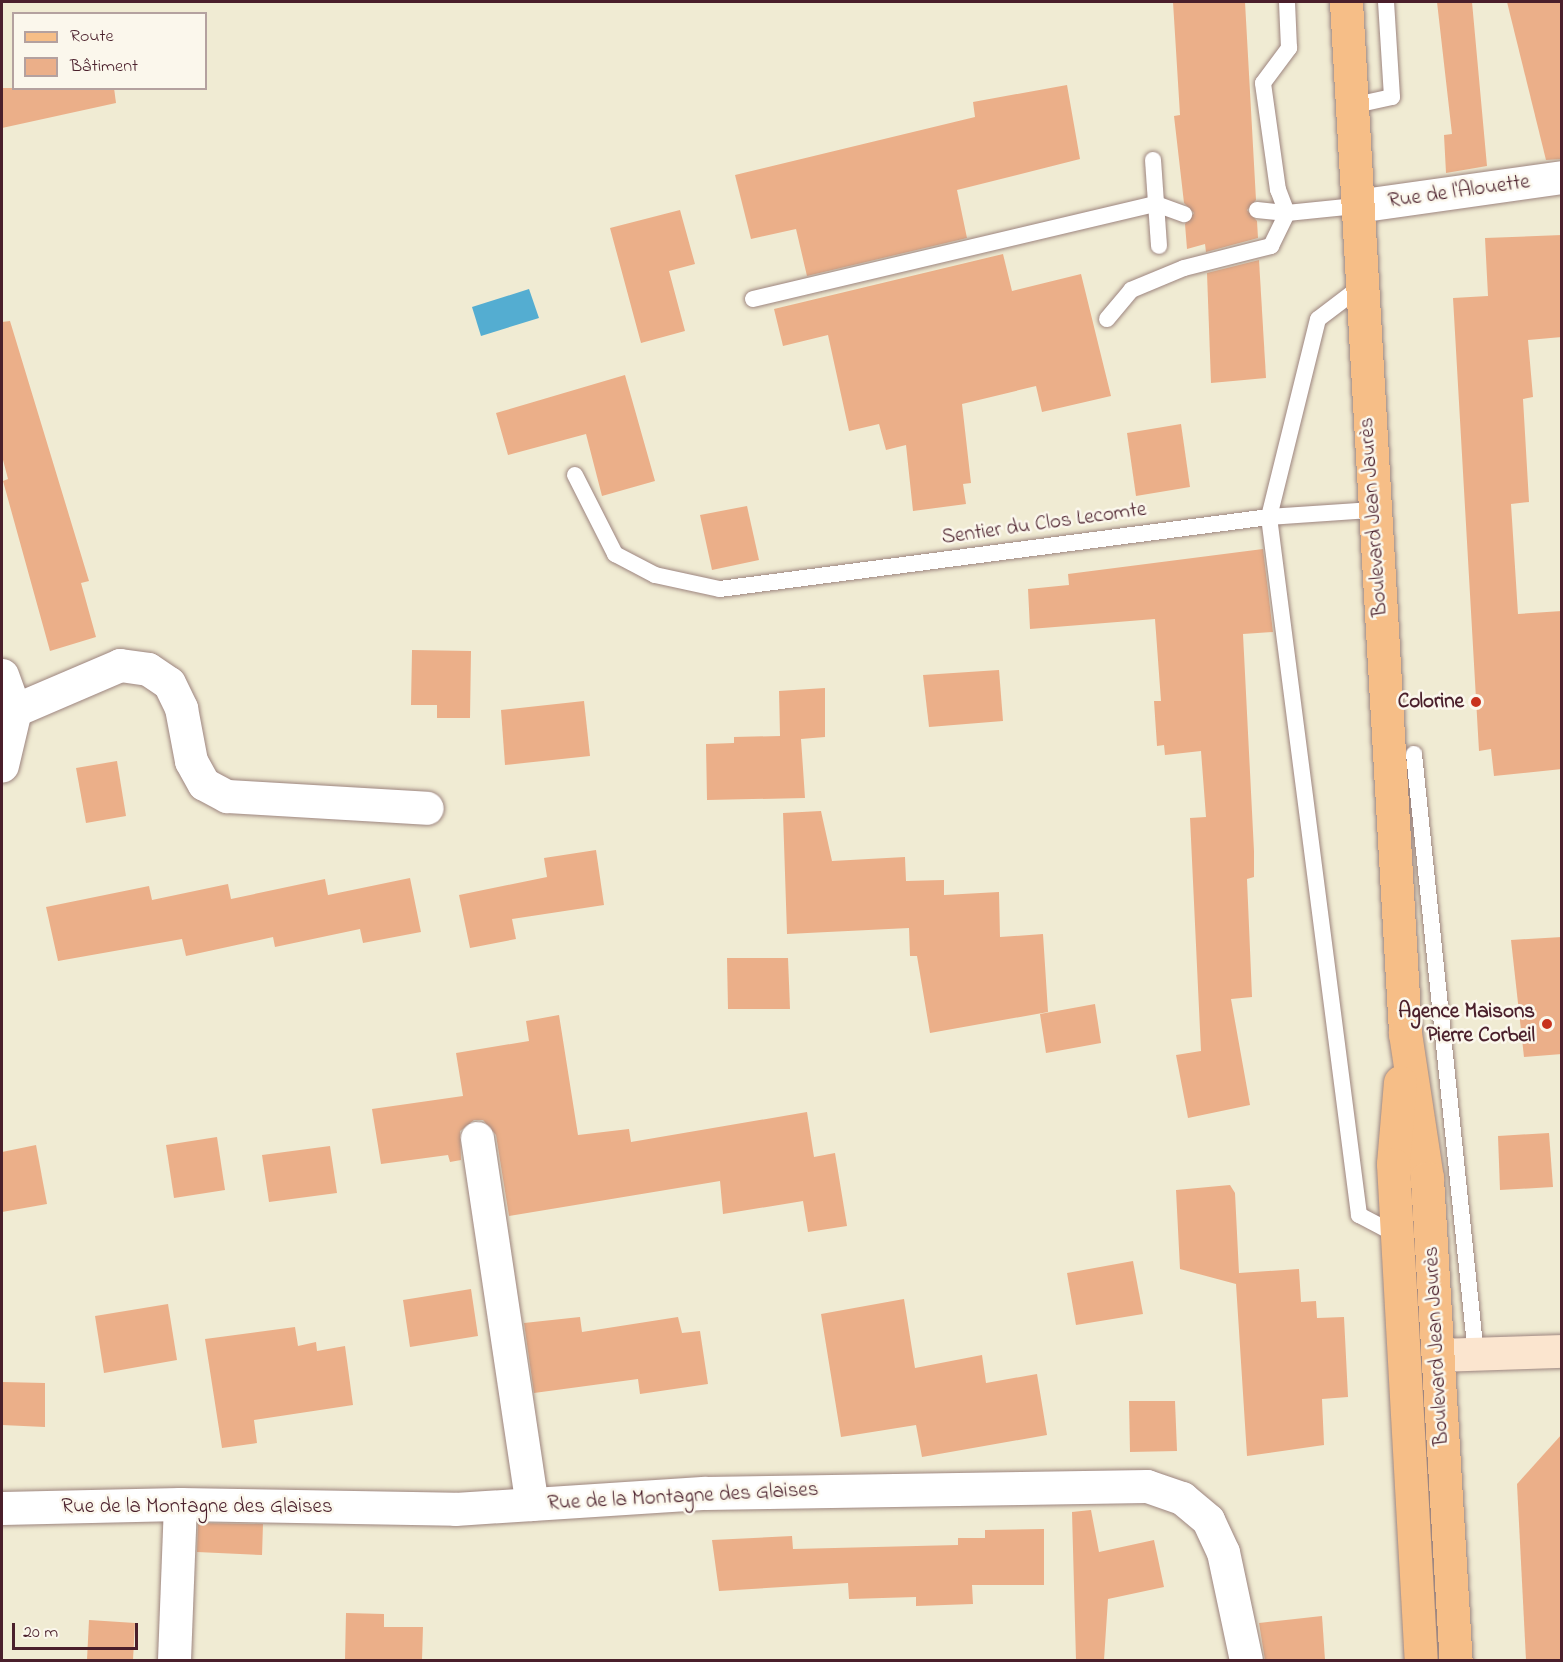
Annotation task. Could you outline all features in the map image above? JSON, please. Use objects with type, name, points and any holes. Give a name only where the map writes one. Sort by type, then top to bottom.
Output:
[{"type":"main road","name":"Boulevard Jean Jaurès","points":[[1346,2],[1359,288],[1405,1033],[1427,1178],[1456,1660]]},
{"type":"main road","name":"Boulevard Jean Jaurès","points":[[1405,1033],[1393,1164],[1421,1660]]},
{"type":"street","name":"Rue de l'Alouette","points":[[1356,206],[1562,177]]},
{"type":"street","points":[[15,710],[120,665],[148,669],[169,683],[177,699],[191,761],[204,784],[227,796],[427,808]]},
{"type":"street","points":[[2,675],[15,710],[2,765]]},
{"type":"street","points":[[477,1138],[532,1504]]},
{"type":"street","points":[[1439,1355],[1562,1351]]},
{"type":"street","name":"Rue de la Montagne des Glaises","points":[[2,1508],[180,1504],[455,1509],[705,1493],[1147,1486],[1182,1498],[1208,1520],[1223,1552],[1246,1660]]},
{"type":"street","points":[[174,1660],[180,1504]]},
{"type":"lane","points":[[1107,319],[1131,290],[1184,268],[1271,246],[1287,213],[1278,190],[1263,83],[1289,48],[1287,2]]},
{"type":"lane","points":[[1351,106],[1392,97],[1386,2]]},
{"type":"lane","points":[[1153,160],[1160,246]]},
{"type":"lane","points":[[753,299],[1156,204],[1185,214]]},
{"type":"lane","points":[[1257,210],[1287,213],[1356,206]]},
{"type":"lane","points":[[1359,288],[1318,319],[1269,516],[1359,1215],[1397,1235]]},
{"type":"lane","name":"Sentier du Clos Lecomte","points":[[575,475],[615,554],[656,575],[720,589],[1269,516],[1373,510]]},
{"type":"lane","points":[[1414,754],[1476,1355]]},
{"type":"water","points":[[529,289],[539,318],[481,336],[472,307]]},
{"type":"building","points":[[1173,2],[1245,2],[1256,200],[1247,210],[1257,221],[1258,238],[1206,252],[1205,244],[1187,249],[1185,224],[1194,213],[1184,203],[1174,116],[1180,115]]},
{"type":"building","points":[[1437,2],[1472,2],[1487,166],[1446,173],[1444,135],[1452,134]]},
{"type":"building","points":[[1507,2],[1562,2],[1562,159],[1546,160]]},
{"type":"building","points":[[1067,85],[1080,159],[957,190],[967,238],[807,276],[796,229],[751,239],[735,175],[975,117],[973,102]]},
{"type":"building","points":[[2,88],[12,88],[12,90],[114,90],[116,103],[2,128]]},
{"type":"building","points":[[680,210],[695,264],[669,271],[685,331],[641,343],[610,228]]},
{"type":"building","points":[[1562,235],[1562,337],[1528,340],[1533,397],[1523,399],[1529,502],[1511,504],[1518,614],[1562,611],[1562,769],[1494,776],[1491,749],[1479,751],[1453,298],[1488,296],[1485,238]]},
{"type":"building","points":[[1003,254],[1012,291],[1081,274],[1111,396],[1042,412],[1036,386],[962,404],[971,483],[963,484],[966,504],[913,511],[906,445],[886,450],[879,424],[849,431],[828,335],[783,346],[774,309]]},
{"type":"building","points":[[1259,260],[1266,378],[1211,383],[1207,273]]},
{"type":"building","points":[[10,321],[89,581],[81,583],[96,637],[50,651],[3,481],[8,479],[2,456],[2,322]]},
{"type":"building","points":[[625,375],[655,481],[602,496],[586,434],[508,455],[496,413]]},
{"type":"building","points":[[1181,424],[1190,487],[1136,496],[1127,433]]},
{"type":"building","points":[[747,506],[759,560],[712,570],[700,515]]},
{"type":"building","points":[[1263,549],[1273,632],[1243,634],[1254,851],[1254,877],[1247,879],[1252,997],[1231,999],[1250,1105],[1188,1118],[1176,1055],[1201,1051],[1190,818],[1206,817],[1201,751],[1165,755],[1164,745],[1157,746],[1154,701],[1161,701],[1155,619],[1030,629],[1028,589],[1069,585],[1068,574]]},
{"type":"building","points":[[412,650],[471,651],[470,718],[437,718],[437,705],[411,705]]},
{"type":"building","points":[[999,670],[1003,721],[929,727],[923,675]]},
{"type":"building","points":[[825,688],[825,737],[801,739],[805,798],[707,800],[706,744],[734,743],[734,737],[780,736],[779,691]]},
{"type":"building","points":[[584,701],[590,756],[505,765],[501,710]]},
{"type":"building","points":[[117,761],[126,816],[86,823],[76,768]]},
{"type":"building","points":[[821,811],[832,861],[905,857],[906,881],[944,880],[944,895],[999,892],[1000,937],[1043,934],[1048,1012],[930,1033],[917,956],[910,956],[909,928],[787,934],[783,813]]},
{"type":"building","points":[[596,850],[604,905],[512,919],[516,939],[470,948],[459,895],[547,877],[544,858]]},
{"type":"building","points":[[410,878],[421,932],[363,943],[360,929],[275,947],[273,937],[186,956],[182,939],[58,961],[46,907],[149,886],[152,900],[228,884],[231,899],[325,879],[328,895]]},
{"type":"building","points":[[1562,937],[1562,1054],[1524,1057],[1511,940]]},
{"type":"building","points":[[727,958],[788,958],[790,1009],[728,1009]]},
{"type":"building","points":[[1095,1004],[1101,1043],[1046,1053],[1040,1014]]},
{"type":"building","points":[[559,1015],[578,1135],[629,1129],[631,1142],[807,1112],[814,1157],[835,1153],[847,1226],[808,1232],[803,1201],[723,1214],[720,1181],[509,1216],[496,1135],[483,1120],[474,1120],[460,1131],[461,1160],[450,1162],[448,1155],[381,1164],[372,1109],[463,1096],[456,1053],[529,1041],[526,1021]]},
{"type":"building","points":[[1549,1133],[1553,1187],[1500,1190],[1498,1136]]},
{"type":"building","points":[[217,1137],[225,1190],[174,1198],[166,1145]]},
{"type":"building","points":[[36,1145],[47,1204],[2,1212],[2,1152]]},
{"type":"building","points":[[330,1146],[337,1193],[269,1202],[262,1155]]},
{"type":"building","points":[[1230,1185],[1235,1193],[1239,1273],[1299,1269],[1301,1302],[1316,1301],[1317,1318],[1344,1317],[1348,1397],[1322,1399],[1324,1445],[1247,1456],[1236,1284],[1180,1269],[1176,1190]]},
{"type":"building","points":[[1133,1261],[1143,1314],[1076,1325],[1067,1273]]},
{"type":"building","points":[[471,1289],[478,1336],[410,1347],[403,1300]]},
{"type":"building","points":[[904,1299],[915,1368],[982,1355],[986,1383],[1037,1374],[1047,1435],[922,1457],[916,1425],[841,1437],[821,1314]]},
{"type":"building","points":[[168,1304],[177,1360],[104,1373],[95,1316]]},
{"type":"building","points":[[580,1317],[582,1332],[678,1317],[682,1333],[700,1331],[708,1384],[640,1394],[638,1379],[534,1393],[524,1323]]},
{"type":"building","points":[[295,1327],[298,1346],[316,1342],[317,1351],[345,1346],[353,1405],[254,1420],[257,1443],[222,1448],[205,1339]]},
{"type":"building","points":[[2,1382],[45,1383],[45,1427],[2,1425]]},
{"type":"building","points":[[1129,1401],[1175,1401],[1177,1451],[1130,1452]]},
{"type":"building","points":[[1562,1434],[1562,1660],[1526,1660],[1517,1484]]},
{"type":"building","points":[[1091,1510],[1099,1552],[1154,1540],[1164,1587],[1108,1599],[1104,1660],[1076,1660],[1072,1512]]},
{"type":"building","points":[[198,1523],[263,1524],[262,1555],[197,1552]]},
{"type":"building","points":[[1044,1529],[1044,1585],[972,1585],[973,1604],[916,1606],[916,1597],[849,1599],[848,1583],[719,1591],[712,1540],[792,1536],[793,1549],[958,1545],[958,1538],[985,1538],[985,1530]]},
{"type":"building","points":[[346,1613],[384,1614],[384,1627],[423,1627],[422,1660],[345,1660]]},
{"type":"building","points":[[1322,1616],[1325,1660],[1265,1660],[1259,1623]]},
{"type":"building","points":[[89,1620],[135,1623],[133,1660],[87,1660]]},
{"type":"place","name":"Colorine","points":[[1476,702]]},
{"type":"place","name":"Agence Maisons Pierre Corbeil","points":[[1547,1024]]}]
